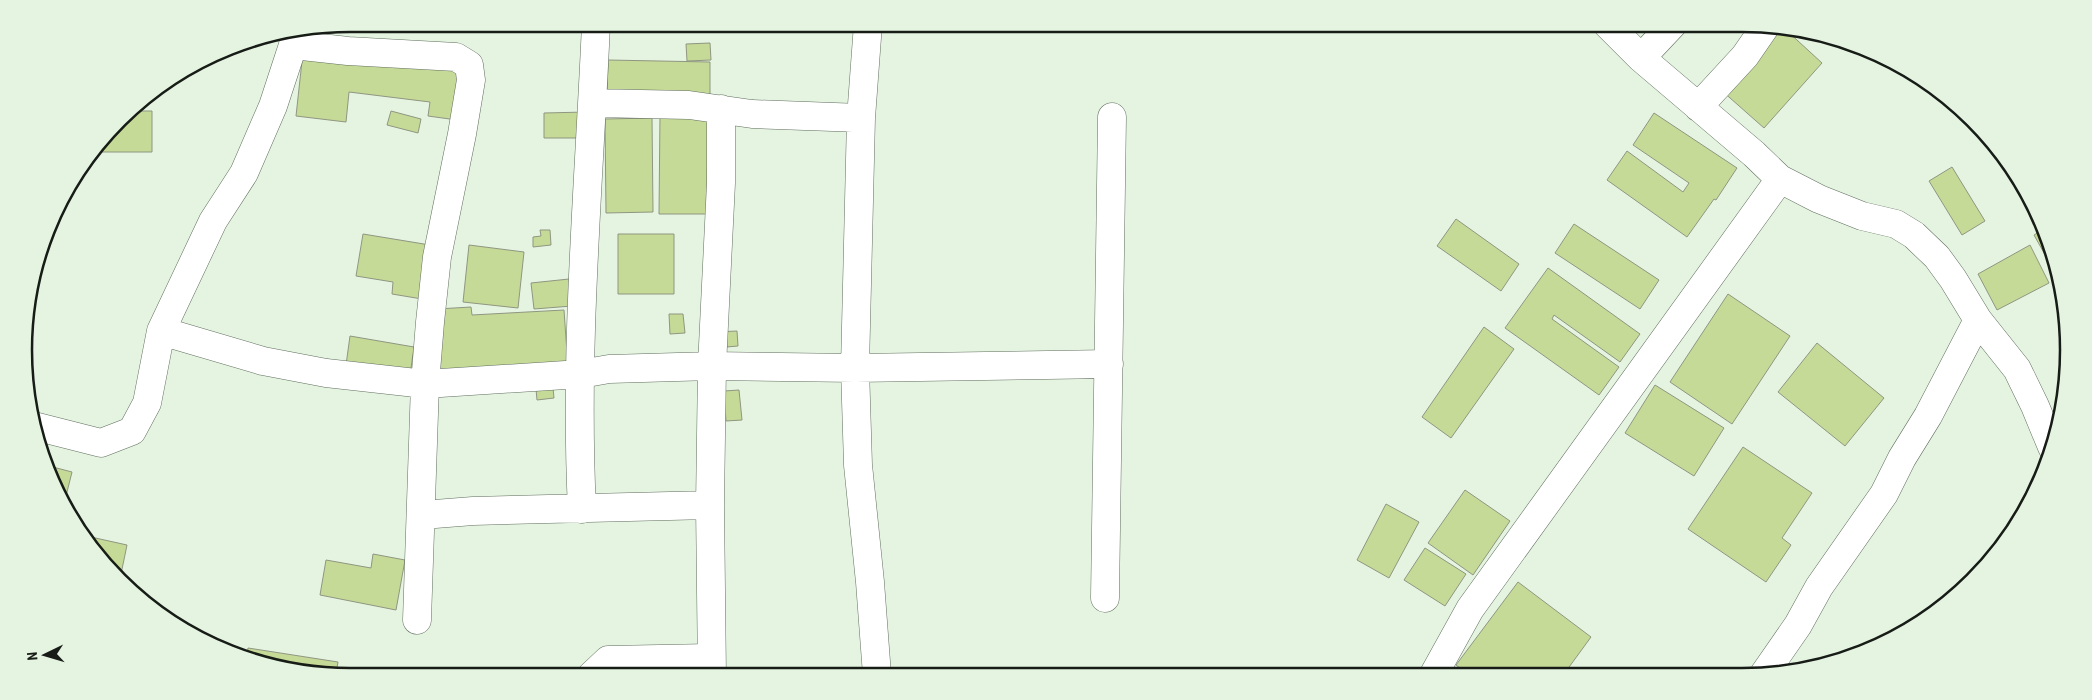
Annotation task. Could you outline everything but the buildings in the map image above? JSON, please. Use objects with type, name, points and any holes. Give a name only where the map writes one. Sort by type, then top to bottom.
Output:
[{"type":"street","points":[[582,509],[581,374],[584,265],[596,32]]},
{"type":"street","points":[[867,32],[861,118],[855,368],[858,465],[876,668]]},
{"type":"street","points":[[1614,32],[1641,58],[1780,179],[1819,199],[1862,216],[1896,224],[1914,235],[1937,257],[1953,278],[1978,320],[2017,369],[2048,436]]},
{"type":"street","points":[[1641,58],[1665,32]]},
{"type":"street","points":[[1698,107],[1745,56],[1761,33]]},
{"type":"street","points":[[42,428],[101,443],[132,431],[147,403],[161,331],[213,220],[244,173],[273,106],[294,40],[348,51],[456,57],[468,65],[471,80],[438,257],[430,322],[417,620]]},
{"type":"street","points":[[593,103],[689,105],[752,114],[861,118]]},
{"type":"street","points":[[600,668],[608,660],[711,666],[710,504],[712,366],[721,183],[721,109]]},
{"type":"street","points":[[1105,598],[1112,117]]},
{"type":"street","points":[[1437,668],[1470,609],[1780,179]]},
{"type":"street","points":[[1769,666],[1798,625],[1819,588],[1884,494],[1902,458],[1928,416],[1978,320]]},
{"type":"street","points":[[161,331],[263,361],[326,373],[426,384],[581,374],[610,369],[712,366],[855,368],[1109,364]]},
{"type":"street","points":[[422,515],[710,504]]}]
